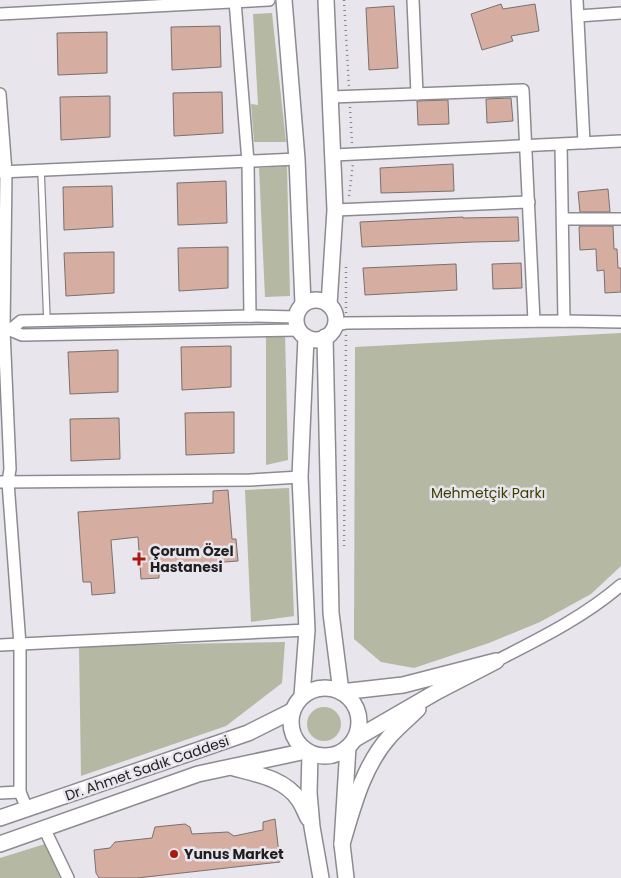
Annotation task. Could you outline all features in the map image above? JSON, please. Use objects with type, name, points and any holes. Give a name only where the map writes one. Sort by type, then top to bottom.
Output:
[{"type":"street","points":[[41,0],[42,12]]},
{"type":"street","points":[[0,14],[269,0]]},
{"type":"street","points":[[284,0],[297,159],[301,322],[300,477],[307,630],[302,696]]},
{"type":"street","points":[[326,0],[335,210],[329,305]]},
{"type":"street","points":[[413,0],[418,94]]},
{"type":"street","points":[[577,0],[584,143]]},
{"type":"street","points":[[236,1],[248,162],[250,316]]},
{"type":"street","points":[[578,16],[621,13]]},
{"type":"street","points":[[331,97],[523,90],[534,321]]},
{"type":"street","points":[[0,94],[10,469],[4,482],[20,645],[20,792],[27,809]]},
{"type":"street","points":[[334,155],[621,141]]},
{"type":"street","points":[[561,144],[564,321]]},
{"type":"street","points":[[3,172],[297,159]]},
{"type":"street","points":[[335,210],[529,202]]},
{"type":"street","points":[[563,220],[621,219]]},
{"type":"street","points":[[5,330],[21,322],[250,316],[301,322],[315,340],[325,337],[331,332],[335,325],[335,314],[329,305],[316,300],[301,322]]},
{"type":"street","points":[[335,325],[346,323],[534,321],[621,322]]},
{"type":"street","points":[[5,330],[22,335],[301,322]]},
{"type":"street","points":[[325,337],[331,613],[341,692]]},
{"type":"street","points":[[4,482],[250,480],[300,477]]},
{"type":"street","points":[[346,878],[342,844],[352,743],[358,731],[358,712],[354,704],[341,692],[332,688],[311,690],[302,696],[292,711],[290,720],[291,729],[299,746],[318,756],[334,756],[352,743],[438,691],[555,630],[611,594],[621,585]]},
{"type":"street","points":[[0,645],[307,630]]},
{"type":"street","points":[[341,692],[403,685],[496,661]]},
{"type":"street","points":[[342,844],[357,793],[374,759],[389,736],[438,691]]},
{"type":"street","name":"Dr. Ahmet Sadık Caddesi","points":[[0,818],[248,733],[292,711]]},
{"type":"street","points":[[0,844],[198,774],[308,752]]},
{"type":"street","points":[[308,752],[312,827],[321,878]]},
{"type":"street","points":[[227,767],[274,780],[288,789],[299,800],[312,827]]},
{"type":"street","points":[[0,793],[20,792]]},
{"type":"street","points":[[44,828],[68,878]]},
{"type":"lane","points":[[41,170],[47,321]]},
{"type":"green space","points":[[272,13],[286,142],[254,142],[251,104],[258,105],[253,14]]},
{"type":"green space","points":[[287,166],[290,296],[265,297],[259,168]]},
{"type":"green space","points":[[285,333],[288,460],[266,465],[266,334]]},
{"type":"green space","name":"Mehmetçik Parkı","points":[[621,333],[621,566],[591,594],[540,622],[489,643],[414,668],[381,662],[354,639],[355,347]]},
{"type":"green space","points":[[289,488],[294,616],[251,622],[245,490]]},
{"type":"green space","points":[[285,642],[282,683],[226,726],[81,776],[79,646]]},
{"type":"green space","points":[[324,707],[331,708],[336,712],[340,717],[340,731],[336,736],[331,740],[324,741],[317,740],[312,736],[308,731],[307,724],[308,717],[312,712],[317,708]]},
{"type":"green space","points":[[45,844],[60,878],[0,878],[0,858]]},
{"type":"building","points":[[501,4],[503,9],[535,4],[539,31],[511,36],[513,41],[482,50],[471,14]]},
{"type":"building","points":[[394,6],[398,68],[369,70],[366,8]]},
{"type":"building","points":[[220,26],[221,67],[172,70],[171,27]]},
{"type":"building","points":[[107,32],[107,73],[58,75],[57,33]]},
{"type":"building","points":[[222,92],[223,133],[174,136],[173,93]]},
{"type":"building","points":[[110,96],[110,137],[61,140],[60,97]]},
{"type":"building","points":[[511,98],[513,121],[487,123],[486,99]]},
{"type":"building","points":[[448,100],[449,124],[418,125],[417,101]]},
{"type":"building","points":[[453,164],[454,191],[381,193],[380,168]]},
{"type":"building","points":[[226,181],[227,223],[178,225],[177,183]]},
{"type":"building","points":[[112,186],[113,227],[64,230],[63,187]]},
{"type":"building","points":[[608,189],[610,212],[580,212],[578,192]]},
{"type":"building","points":[[463,217],[518,217],[519,241],[362,247],[360,222]]},
{"type":"building","points":[[613,226],[614,249],[617,249],[618,268],[621,268],[621,292],[605,293],[604,270],[597,271],[596,249],[580,250],[579,227]]},
{"type":"building","points":[[228,247],[228,288],[179,291],[178,248]]},
{"type":"building","points":[[114,252],[114,293],[66,296],[64,253]]},
{"type":"building","points":[[521,263],[522,288],[493,289],[492,264]]},
{"type":"building","points":[[456,264],[457,290],[365,295],[363,268]]},
{"type":"building","points":[[231,346],[231,387],[182,390],[181,347]]},
{"type":"building","points":[[118,350],[118,392],[70,394],[68,352]]},
{"type":"building","points":[[234,412],[234,453],[186,455],[185,413]]},
{"type":"building","points":[[119,418],[120,459],[71,461],[70,419]]},
{"type":"building","points":[[228,490],[232,539],[236,539],[238,561],[159,567],[159,578],[141,579],[138,537],[111,540],[115,593],[92,595],[91,582],[83,582],[78,512],[213,503],[213,491]]},
{"type":"building","points":[[275,819],[280,862],[137,878],[99,878],[96,873],[94,850],[110,848],[115,842],[152,838],[155,827],[185,824],[190,827],[192,834],[228,832],[234,836],[263,830],[263,822]]},
{"type":"place","name":"Çorum Özel Hastanesi","points":[[139,559]]},
{"type":"place","name":"Yunus Market","points":[[174,854]]}]
